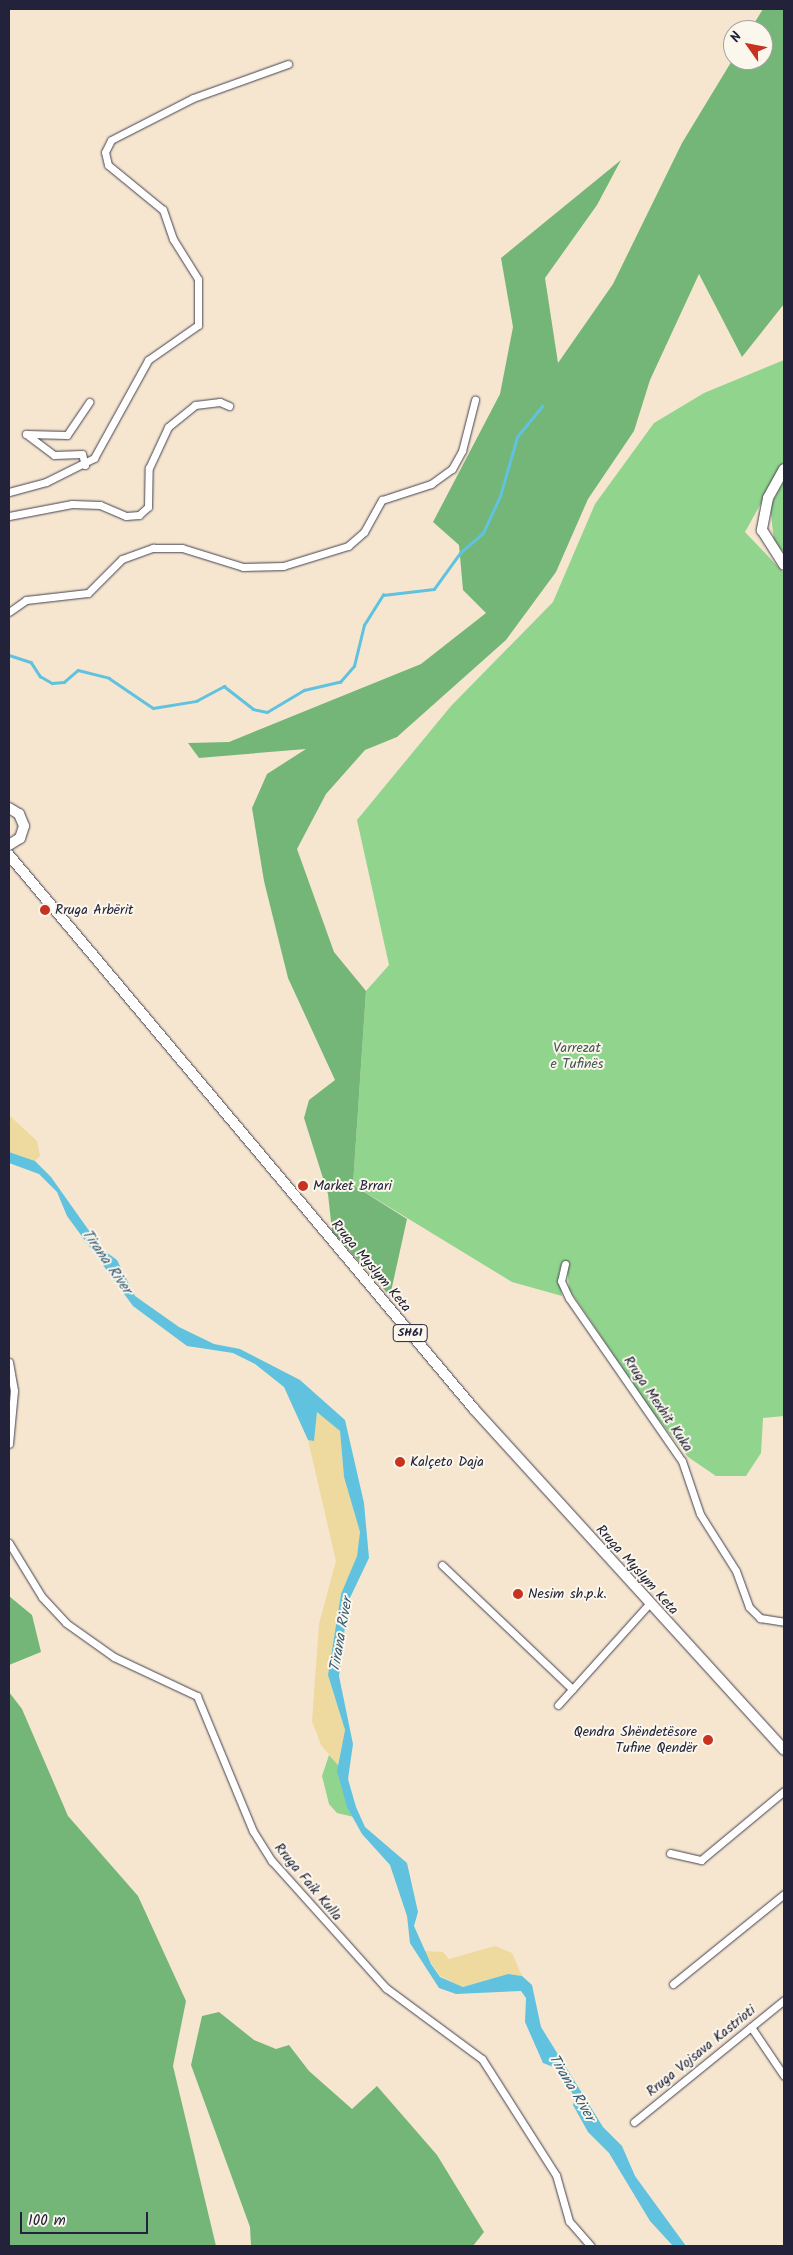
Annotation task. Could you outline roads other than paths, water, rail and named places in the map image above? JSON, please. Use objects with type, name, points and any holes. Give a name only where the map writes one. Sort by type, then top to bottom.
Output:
[{"type":"main road","points":[[784,469],[768,498],[762,530],[784,565]]},
{"type":"main road","points":[[11,807],[24,823],[20,838],[20,868]]},
{"type":"main road","points":[[9,844],[20,838]]},
{"type":"main road","name":"Rruga Myslym Keta","points":[[9,855],[470,1405],[649,1604],[784,1750]]},
{"type":"street","points":[[9,492],[85,464],[109,436],[148,360],[198,325],[198,279],[173,239],[167,216],[143,190],[112,170],[106,159],[107,146],[117,134],[158,114],[288,64]]},
{"type":"street","points":[[9,612],[20,602],[52,593],[88,593],[122,559],[152,548],[182,548],[231,567],[254,567],[283,566],[348,546],[364,532],[382,500],[431,484],[452,469],[462,451],[475,400]]},
{"type":"street","points":[[85,464],[82,454],[54,455],[26,434],[68,435],[89,402]]},
{"type":"street","points":[[9,516],[72,504],[100,505],[126,516],[139,515],[148,507],[149,468],[168,427],[195,405],[220,402],[229,406]]},
{"type":"street","name":"Rruga Mexhit Kuka","points":[[565,1264],[562,1280],[566,1292],[682,1461],[700,1514],[736,1571],[749,1607],[760,1618],[784,1622]]},
{"type":"street","points":[[9,1362],[14,1391],[9,1444]]},
{"type":"street","name":"Rruga Faik Kulla","points":[[9,1543],[42,1597],[66,1623],[114,1657],[197,1696],[253,1831],[272,1861],[386,1988],[482,2059],[556,2175],[569,2220],[591,2246]]},
{"type":"street","points":[[442,1564],[572,1688]]},
{"type":"street","points":[[558,1705],[649,1604]]},
{"type":"street","points":[[670,1853],[701,1860],[784,1791]]},
{"type":"street","points":[[673,1984],[784,1894]]},
{"type":"street","name":"Rruga Vojsava Kastrioti","points":[[634,2122],[784,2000]]},
{"type":"street","points":[[751,2027],[784,2076]]},
{"type":"water","name":"Tirana River","points":[[9,1152],[35,1161],[51,1177],[102,1249],[117,1260],[135,1296],[179,1327],[214,1344],[240,1349],[300,1380],[345,1420],[364,1503],[369,1558],[348,1602],[339,1676],[353,1744],[348,1779],[356,1807],[365,1827],[407,1863],[418,1912],[414,1926],[431,1964],[440,1977],[463,1987],[508,1974],[522,1976],[532,1985],[541,2027],[603,2127],[622,2146],[635,2176],[686,2246],[673,2246],[650,2221],[609,2153],[588,2132],[573,2105],[575,2099],[569,2086],[556,2068],[543,2063],[525,2022],[526,1998],[521,1991],[456,1994],[439,1988],[410,1943],[407,1916],[390,1865],[362,1834],[347,1807],[337,1771],[345,1730],[328,1675],[341,1594],[357,1556],[360,1532],[344,1477],[340,1431],[317,1412],[314,1441],[308,1440],[284,1387],[255,1364],[233,1353],[187,1346],[133,1306],[67,1216],[57,1192],[39,1174],[9,1163]]},
{"type":"waterway","points":[[9,655],[31,662],[40,676],[52,683],[64,682],[78,670],[109,678],[153,708],[196,701],[224,686],[253,709],[267,712],[304,690],[340,682],[354,666],[364,625],[383,595],[434,589],[460,553],[483,533],[500,496],[517,437],[542,406]]},
{"type":"place","name":"Rruga Arbërit","points":[[45,910]]},
{"type":"place","name":"Market Brrari","points":[[303,1186]]},
{"type":"place","name":"Kalçeto Daja","points":[[400,1462]]},
{"type":"place","name":"Nesim sh.p.k.","points":[[518,1594]]},
{"type":"place","name":"Qendra Shëndetësore Tufine Qendër","points":[[708,1740]]},
{"type":"park label","name":"Varrezat e Tufinës","points":[[577,1056]]}]
